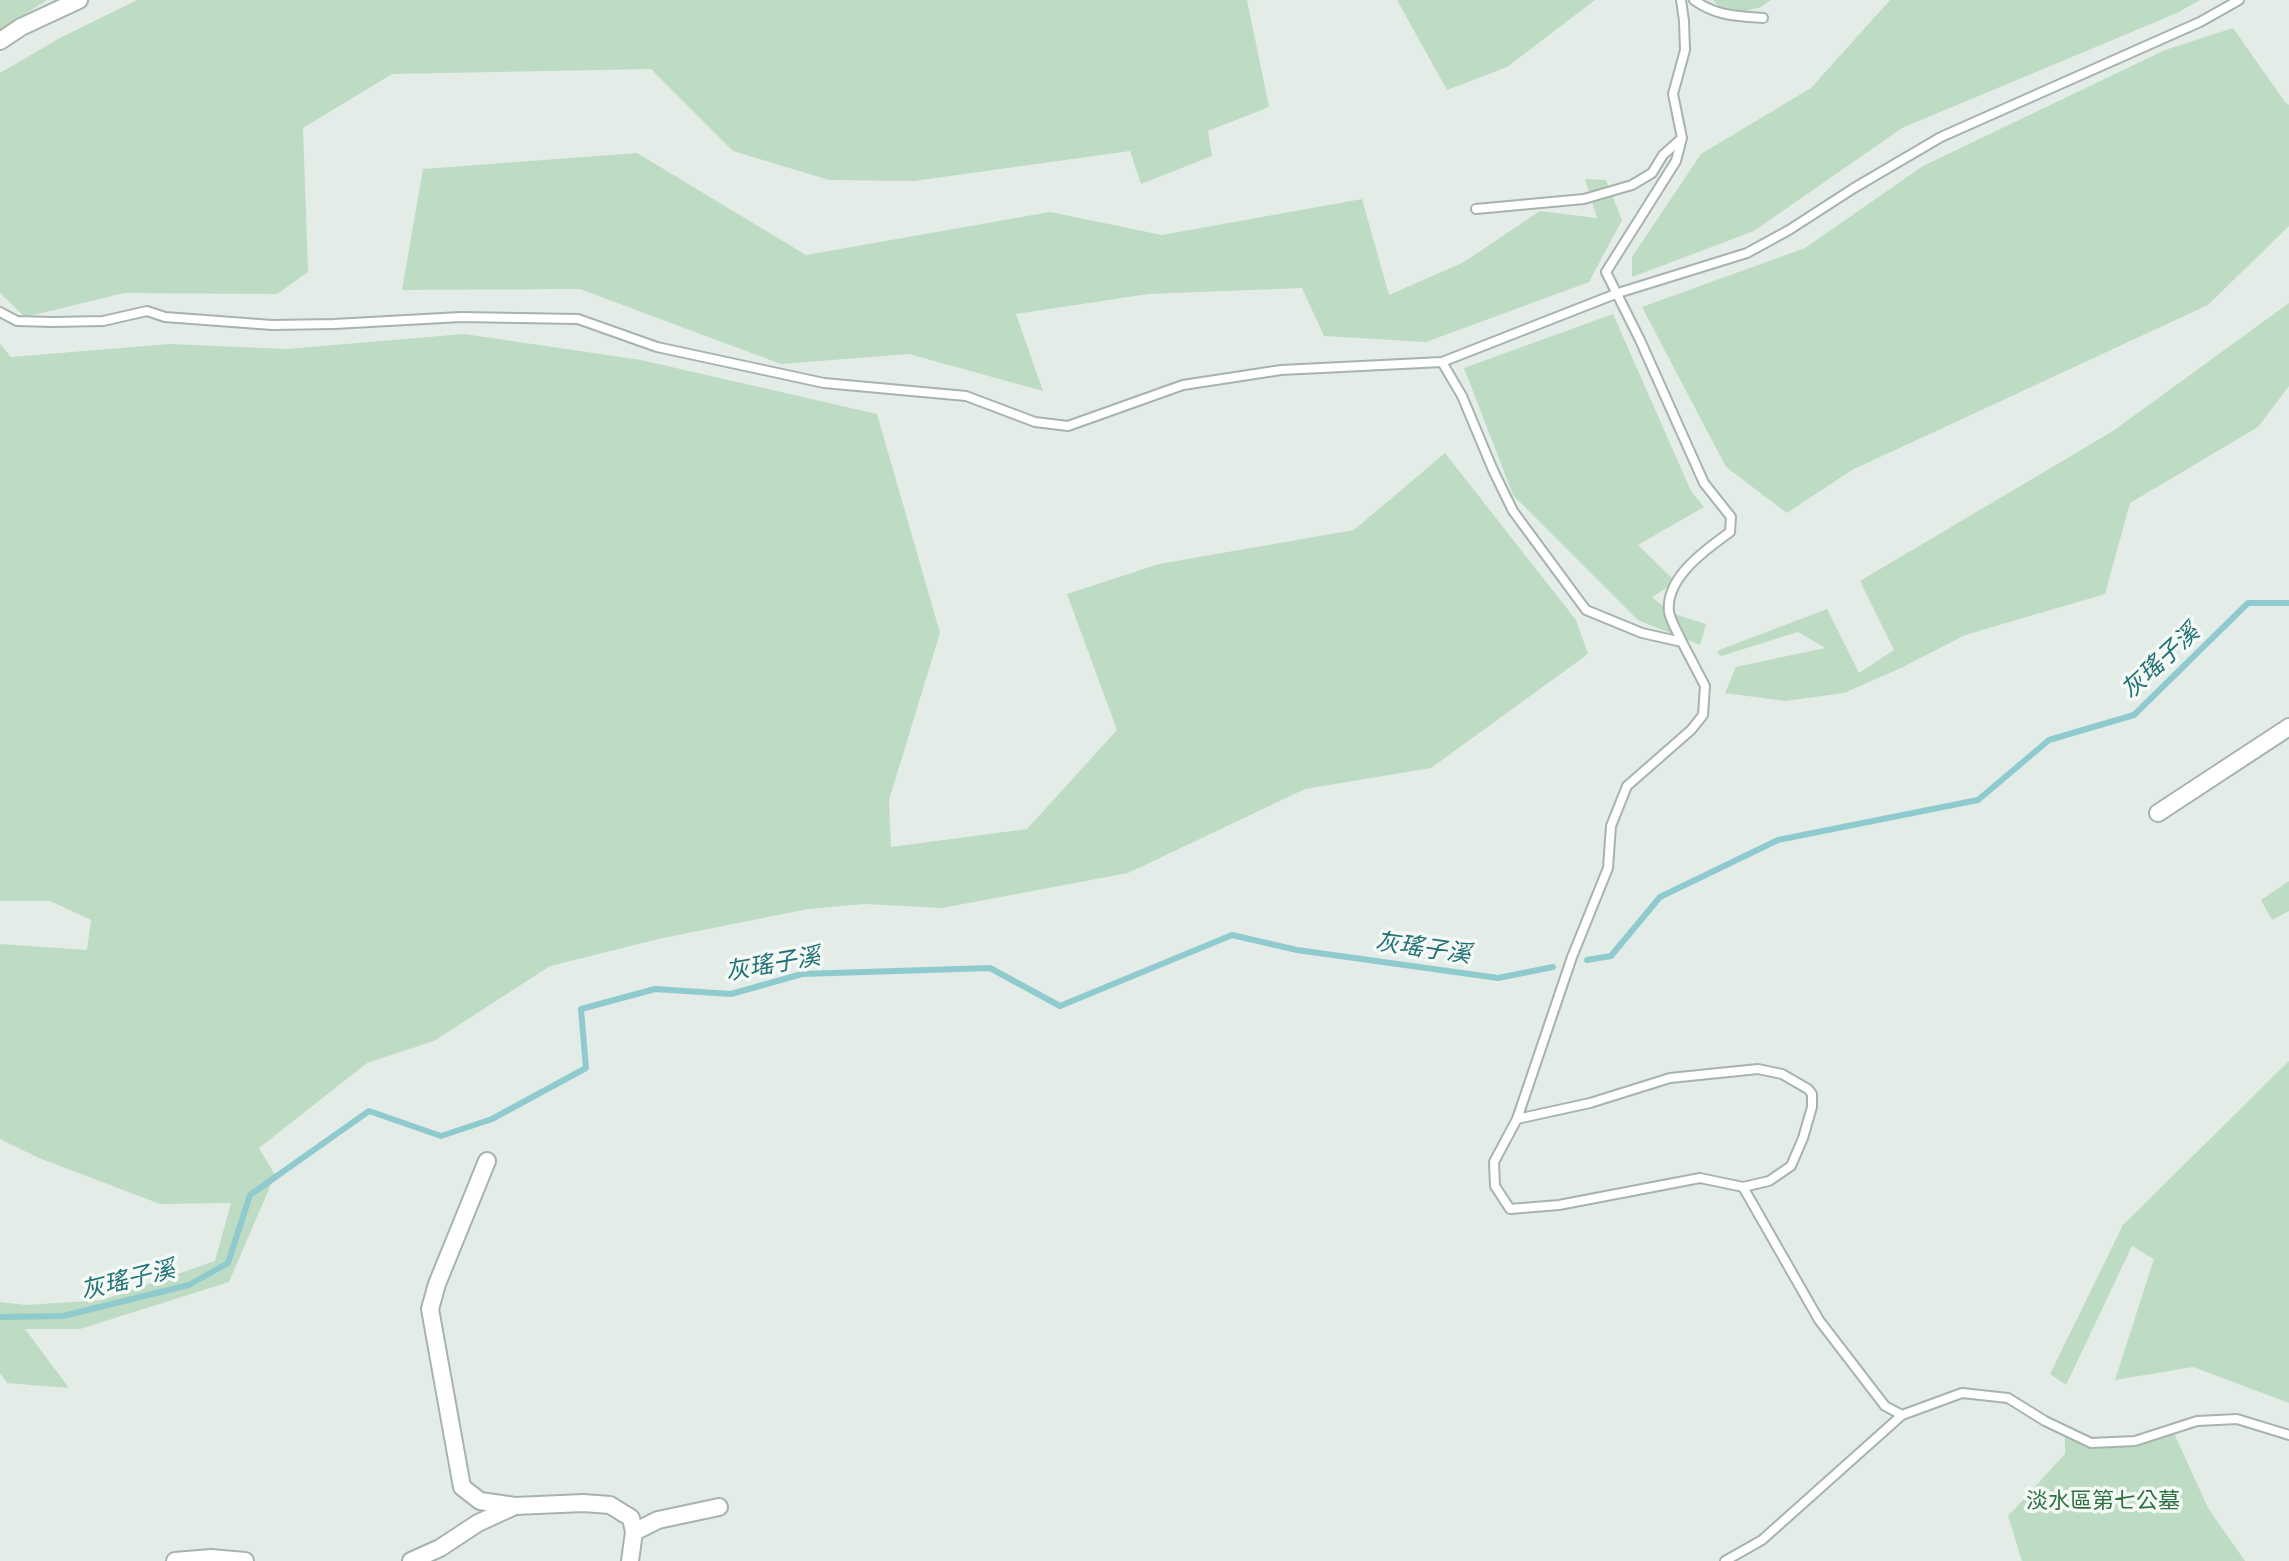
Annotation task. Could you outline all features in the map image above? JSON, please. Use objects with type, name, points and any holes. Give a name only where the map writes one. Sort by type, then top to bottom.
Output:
[{"type":"street","points":[[0,41],[21,27],[79,0]]},
{"type":"street","points":[[2158,813],[2289,727]]},
{"type":"street","points":[[487,1161],[437,1284],[430,1309],[462,1487],[480,1501],[515,1506],[610,1505],[631,1518],[634,1532],[630,1561]]},
{"type":"street","points":[[411,1561],[515,1506]]},
{"type":"street","points":[[634,1532],[658,1520],[719,1507]]},
{"type":"street","points":[[175,1561],[211,1558],[245,1561]]},
{"type":"lane","points":[[1517,1119],[1590,1103],[1670,1078],[1758,1069],[1782,1074],[1808,1089],[1812,1094],[1812,1107],[1791,1166],[1769,1181],[1743,1187],[1700,1178],[1584,1201],[1510,1209],[1495,1186],[1494,1162],[1517,1119],[1572,957],[1608,868],[1611,826],[1627,786],[1691,730],[1703,715],[1705,686],[1669,614],[1670,600],[1681,574],[1698,556],[1730,532],[1731,517],[1704,483],[1606,272],[1676,161],[1682,138],[1673,94],[1685,50],[1681,0]]},
{"type":"lane","points":[[1694,0],[1708,10],[1763,18]]},
{"type":"lane","points":[[0,312],[17,321],[103,321],[147,311],[165,317],[272,325],[461,317],[578,319],[657,347],[824,383],[966,396],[1035,422],[1068,426],[1183,385],[1281,370],[1442,362],[1618,293],[1747,253],[1941,137],[2200,22],[2239,0]]},
{"type":"lane","points":[[1476,209],[1584,199],[1632,185],[1652,173],[1663,155],[1682,138]]},
{"type":"lane","points":[[1442,362],[1462,396],[1513,511],[1586,610],[1642,633],[1682,642]]},
{"type":"lane","points":[[1743,1187],[1819,1320],[1885,1406],[1902,1415]]},
{"type":"lane","points":[[1725,1561],[1762,1540],[1902,1415],[1962,1393],[2008,1398],[2045,1421],[2091,1443],[2135,1441],[2197,1421],[2237,1419],[2289,1435]]},
{"type":"green space","points":[[0,0],[47,0],[0,30]]},
{"type":"green space","points":[[137,0],[1247,0],[1269,107],[1208,131],[1212,156],[1141,184],[1130,151],[914,181],[829,180],[733,151],[651,69],[392,74],[303,128],[308,272],[277,294],[124,293],[25,317],[0,293],[0,73],[60,38]]},
{"type":"green space","points":[[1397,0],[1595,0],[1507,67],[1447,90]]},
{"type":"green space","points":[[1713,0],[1771,0],[1761,7],[1727,16]]},
{"type":"green space","points":[[1890,0],[2200,0],[2177,13],[1902,128],[1754,231],[1632,277],[1632,257],[1701,154],[1811,88]]},
{"type":"green space","points":[[2233,28],[2289,105],[2289,226],[2208,305],[1852,470],[1787,513],[1726,467],[1642,307],[1805,248],[1923,166],[2165,50]]},
{"type":"green space","points":[[637,153],[806,255],[1050,212],[1162,235],[1362,199],[1389,295],[1464,262],[1540,211],[1597,218],[1585,179],[1606,180],[1622,220],[1589,282],[1426,342],[1324,336],[1302,288],[1148,294],[1016,314],[1043,391],[909,354],[781,364],[580,289],[402,290],[423,169]]},
{"type":"green space","points":[[2289,303],[2289,386],[2258,427],[2130,503],[2105,594],[1965,635],[1844,693],[1785,701],[1725,693],[1736,667],[1825,648],[1798,632],[1721,656],[1717,653],[1719,650],[1827,609],[1859,673],[1894,650],[1860,581],[2113,431]]},
{"type":"green space","points":[[1613,314],[1691,491],[1704,507],[1638,545],[1676,582],[1652,597],[1671,613],[1706,624],[1700,645],[1638,620],[1513,495],[1464,368]]},
{"type":"green space","points":[[464,334],[641,360],[877,414],[940,633],[889,800],[891,847],[1027,829],[1117,730],[1067,594],[1159,564],[1354,530],[1445,453],[1576,620],[1588,654],[1431,768],[1305,789],[1128,873],[942,908],[864,904],[808,909],[658,939],[550,966],[434,1041],[367,1063],[259,1148],[275,1175],[229,1282],[80,1329],[25,1329],[69,1388],[7,1383],[0,1373],[0,1302],[26,1305],[102,1300],[215,1261],[231,1203],[160,1204],[39,1158],[0,1139],[0,944],[87,950],[91,920],[50,901],[0,901],[0,344],[11,357],[169,344],[287,349]]},
{"type":"green space","points":[[2289,881],[2289,911],[2272,920],[2261,900]]},
{"type":"green space","points":[[2289,1061],[2289,1403],[2193,1367],[2115,1380],[2154,1259],[2132,1246],[2066,1385],[2050,1374],[2123,1225]]},
{"type":"green space","name":"淡水區第七公墓","points":[[2174,1433],[2208,1508],[2245,1561],[2022,1561],[2008,1516],[2065,1454],[2065,1434],[2132,1447]]},
{"type":"waterway","name":"灰瑤子溪","points":[[1587,960],[1611,956],[1660,897],[1778,840],[1978,800],[2049,740],[2134,715],[2248,603],[2289,603]]},
{"type":"waterway","name":"灰瑤子溪","points":[[0,1317],[63,1316],[189,1285],[228,1263],[250,1195],[369,1111],[441,1136],[492,1119],[586,1068],[581,1009],[655,989],[731,994],[802,974],[990,968],[1060,1006],[1232,935],[1297,950],[1498,978],[1553,967]]}]
